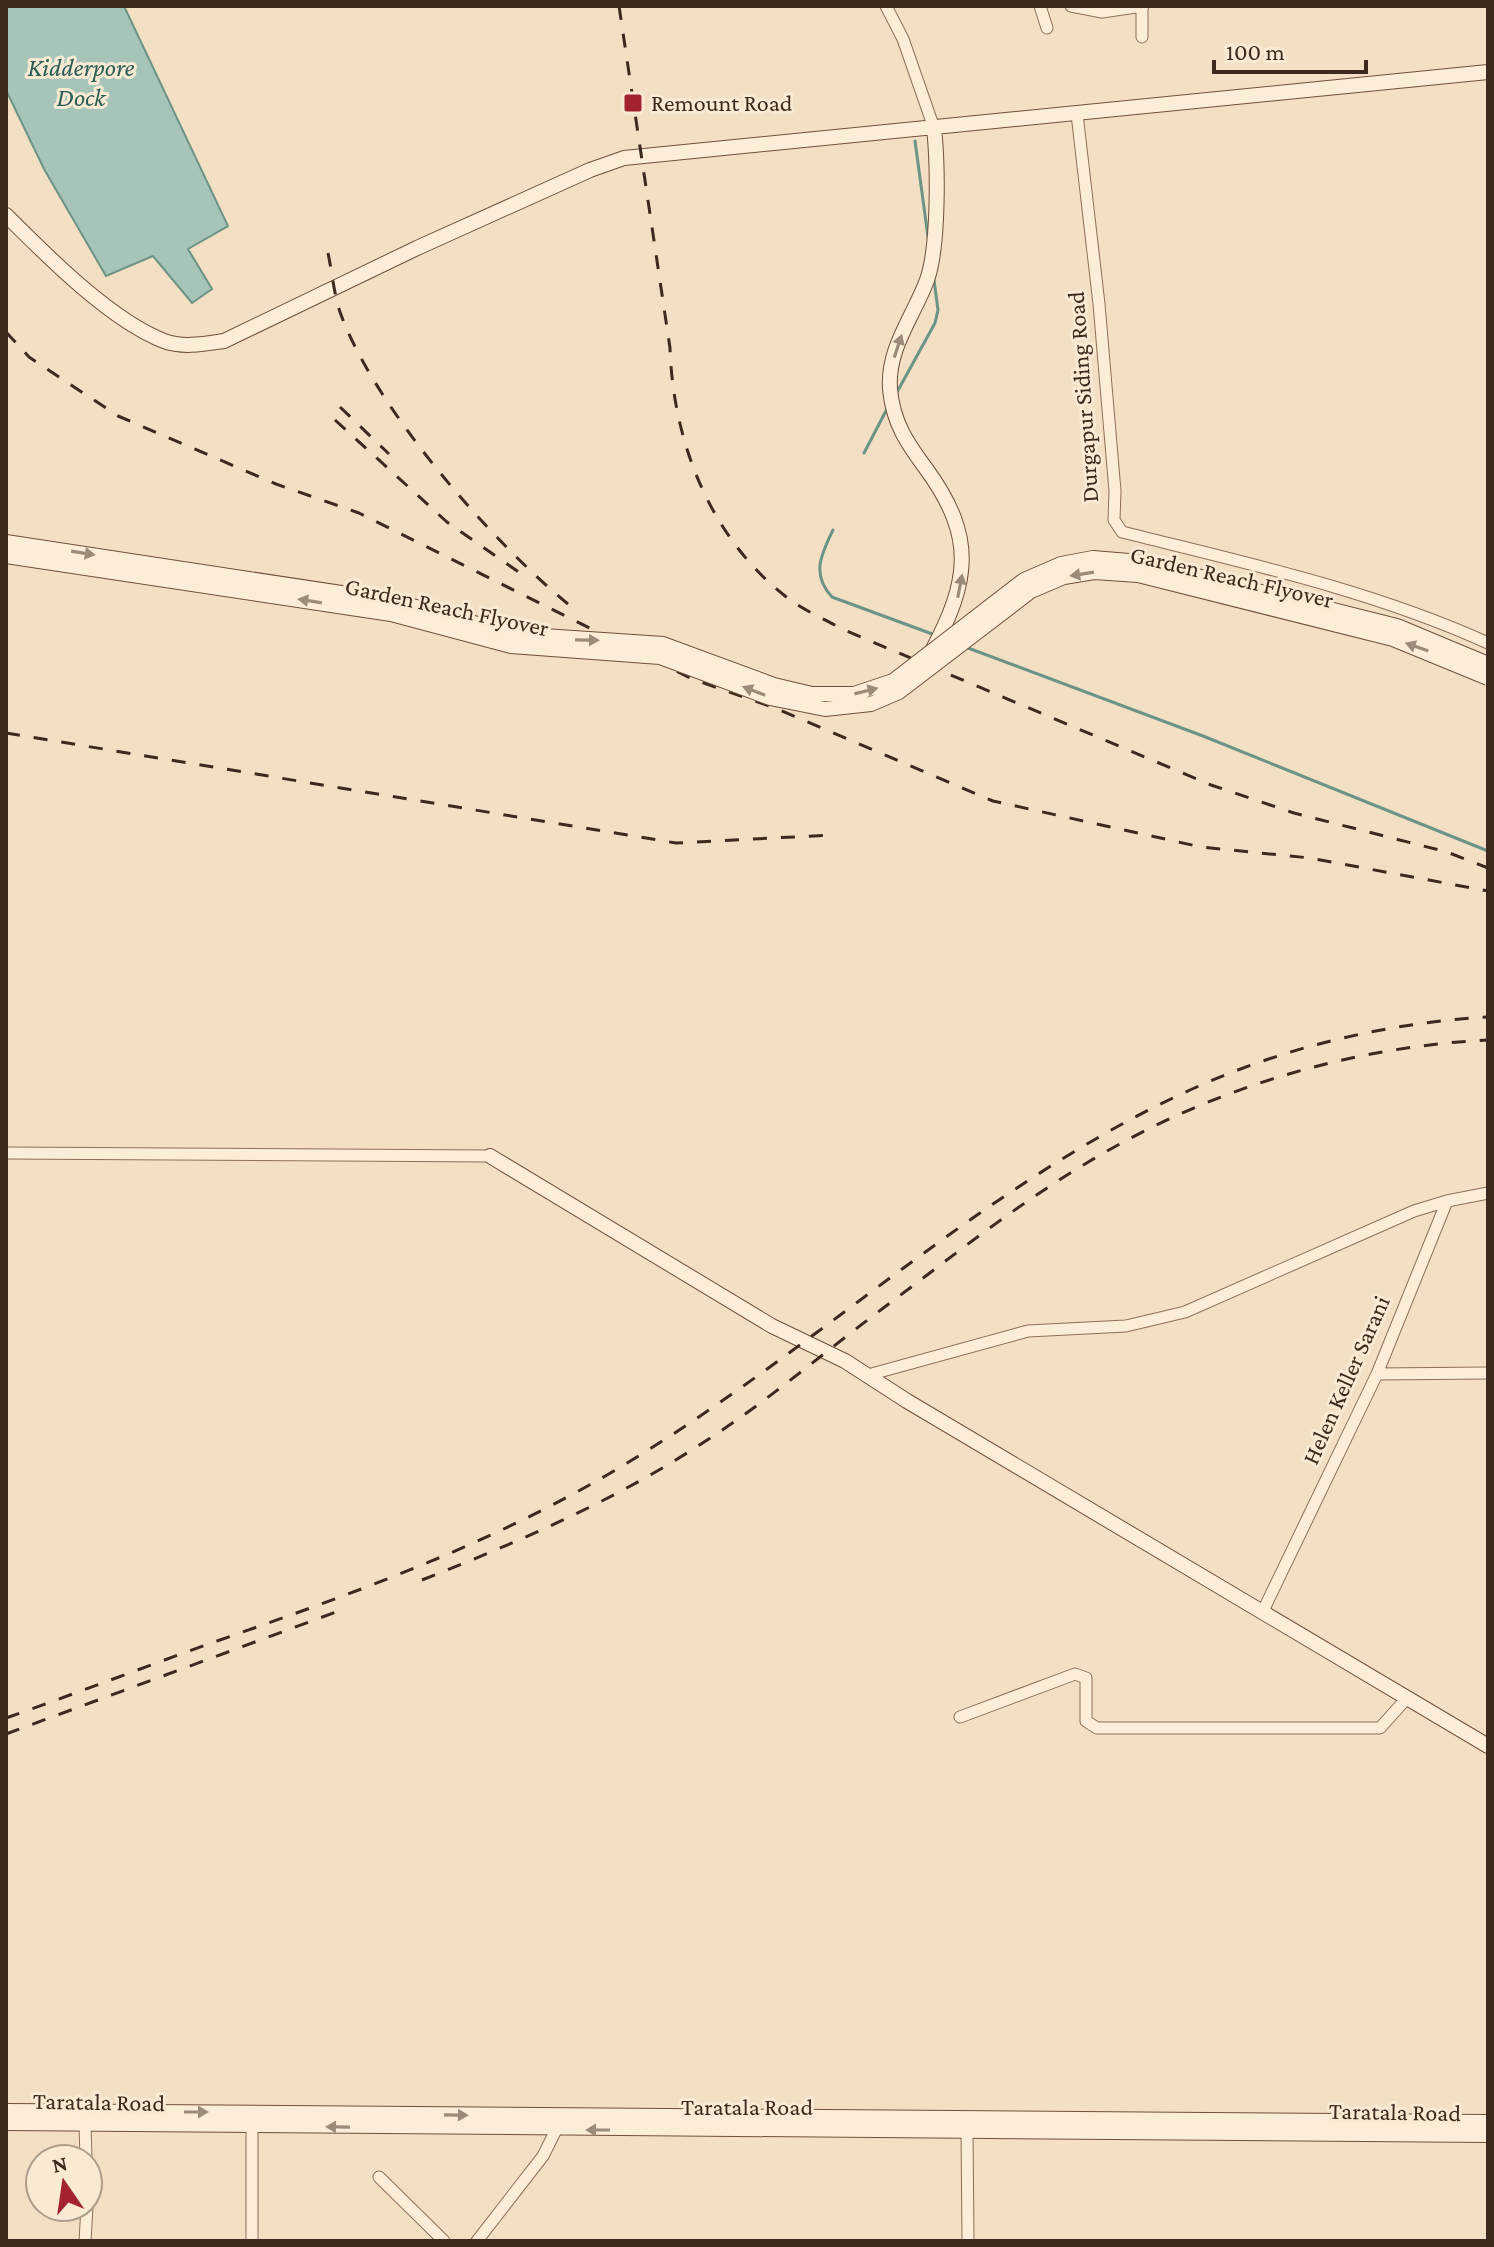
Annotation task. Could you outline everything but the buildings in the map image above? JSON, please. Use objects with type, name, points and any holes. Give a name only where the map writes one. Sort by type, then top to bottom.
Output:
[{"type":"main road","points":[[6,215],[64,273],[134,323],[165,341],[193,346],[224,341],[430,242],[590,170],[624,158],[1488,72]]},
{"type":"main road","points":[[928,657],[956,605],[962,572],[960,548],[953,512],[896,424],[890,385],[903,329],[928,279],[937,153],[934,128]]},
{"type":"main road","name":"Garden Reach Flyover","points":[[6,542],[394,601],[514,634],[663,644],[774,685],[812,694],[868,691],[893,681],[1024,580],[1061,564],[1109,558],[1141,562],[1397,626],[1488,664]]},
{"type":"main road","name":"Garden Reach Flyover","points":[[6,556],[391,614],[511,646],[660,657],[770,698],[825,709],[871,704],[899,692],[923,677],[1031,591],[1064,577],[1094,572],[1138,575],[1393,639],[1488,678]]},
{"type":"main road","points":[[490,1156],[772,1326],[868,1375],[1488,1746]]},
{"type":"main road","points":[[6,2111],[566,2126],[1488,2122]]},
{"type":"main road","name":"Taratala Road","points":[[6,2123],[1488,2135]]},
{"type":"street","points":[[886,6],[903,39],[934,128]]},
{"type":"street","points":[[1040,6],[1047,28]]},
{"type":"street","points":[[1071,6],[1102,12],[1142,6],[1142,37]]},
{"type":"street","name":"Durgapur Siding Road","points":[[1077,114],[1099,304],[1115,491],[1114,520],[1122,532],[1332,585],[1430,617],[1488,643]]},
{"type":"street","points":[[6,1153],[490,1156]]},
{"type":"street","points":[[868,1375],[1028,1331],[1126,1326],[1185,1312],[1414,1211],[1488,1193]]},
{"type":"street","name":"Helen Keller Sarani","points":[[1262,1613],[1377,1374],[1447,1201]]},
{"type":"street","points":[[1377,1374],[1488,1373]]},
{"type":"street","points":[[960,1717],[1075,1674],[1086,1678],[1086,1721],[1097,1728],[1370,1729],[1386,1725],[1407,1698]]},
{"type":"street","points":[[85,2124],[86,2143]]},
{"type":"street","points":[[252,2126],[252,2241]]},
{"type":"street","points":[[477,2241],[566,2126]]},
{"type":"street","points":[[967,2131],[968,2241]]},
{"type":"street","points":[[379,2177],[444,2241]]},
{"type":"water","name":"Kidderpore Dock","points":[[6,6],[124,6],[228,226],[188,249],[212,289],[192,303],[153,256],[106,276],[44,169],[6,90]]},
{"type":"waterway","points":[[915,141],[928,237]]},
{"type":"waterway","points":[[896,394],[935,323],[938,310],[934,280]]},
{"type":"waterway","points":[[864,453],[888,407]]},
{"type":"waterway","points":[[833,530],[820,564],[822,580],[832,597],[935,635]]},
{"type":"waterway","points":[[968,648],[1203,736],[1488,851]]},
{"type":"railway","points":[[619,6],[679,420],[689,456],[720,522],[740,551],[765,578],[793,602],[842,629],[1211,785],[1294,813],[1447,852],[1488,868]]},
{"type":"railway","points":[[328,253],[340,312],[356,349],[379,389],[438,470],[471,509],[504,545],[568,604]]},
{"type":"railway","points":[[6,332],[29,357],[118,416],[276,484],[359,513],[692,679],[775,708],[993,801],[1201,847],[1310,858],[1488,891]]},
{"type":"railway","points":[[340,407],[389,454]]},
{"type":"railway","points":[[335,420],[447,522],[520,573]]},
{"type":"railway","points":[[6,733],[676,843],[832,835]]},
{"type":"railway","points":[[6,1718],[367,1587],[465,1547],[560,1501],[681,1429],[1037,1175],[1112,1130],[1190,1090],[1262,1061],[1336,1040],[1412,1025],[1488,1017]]},
{"type":"railway","points":[[422,1580],[565,1519],[668,1465],[747,1412],[1010,1214],[1090,1161],[1136,1135],[1232,1093],[1332,1062],[1436,1044],[1488,1040]]},
{"type":"railway","points":[[6,1734],[336,1612]]},
{"type":"place","name":"Remount Road","points":[[633,103]]}]
